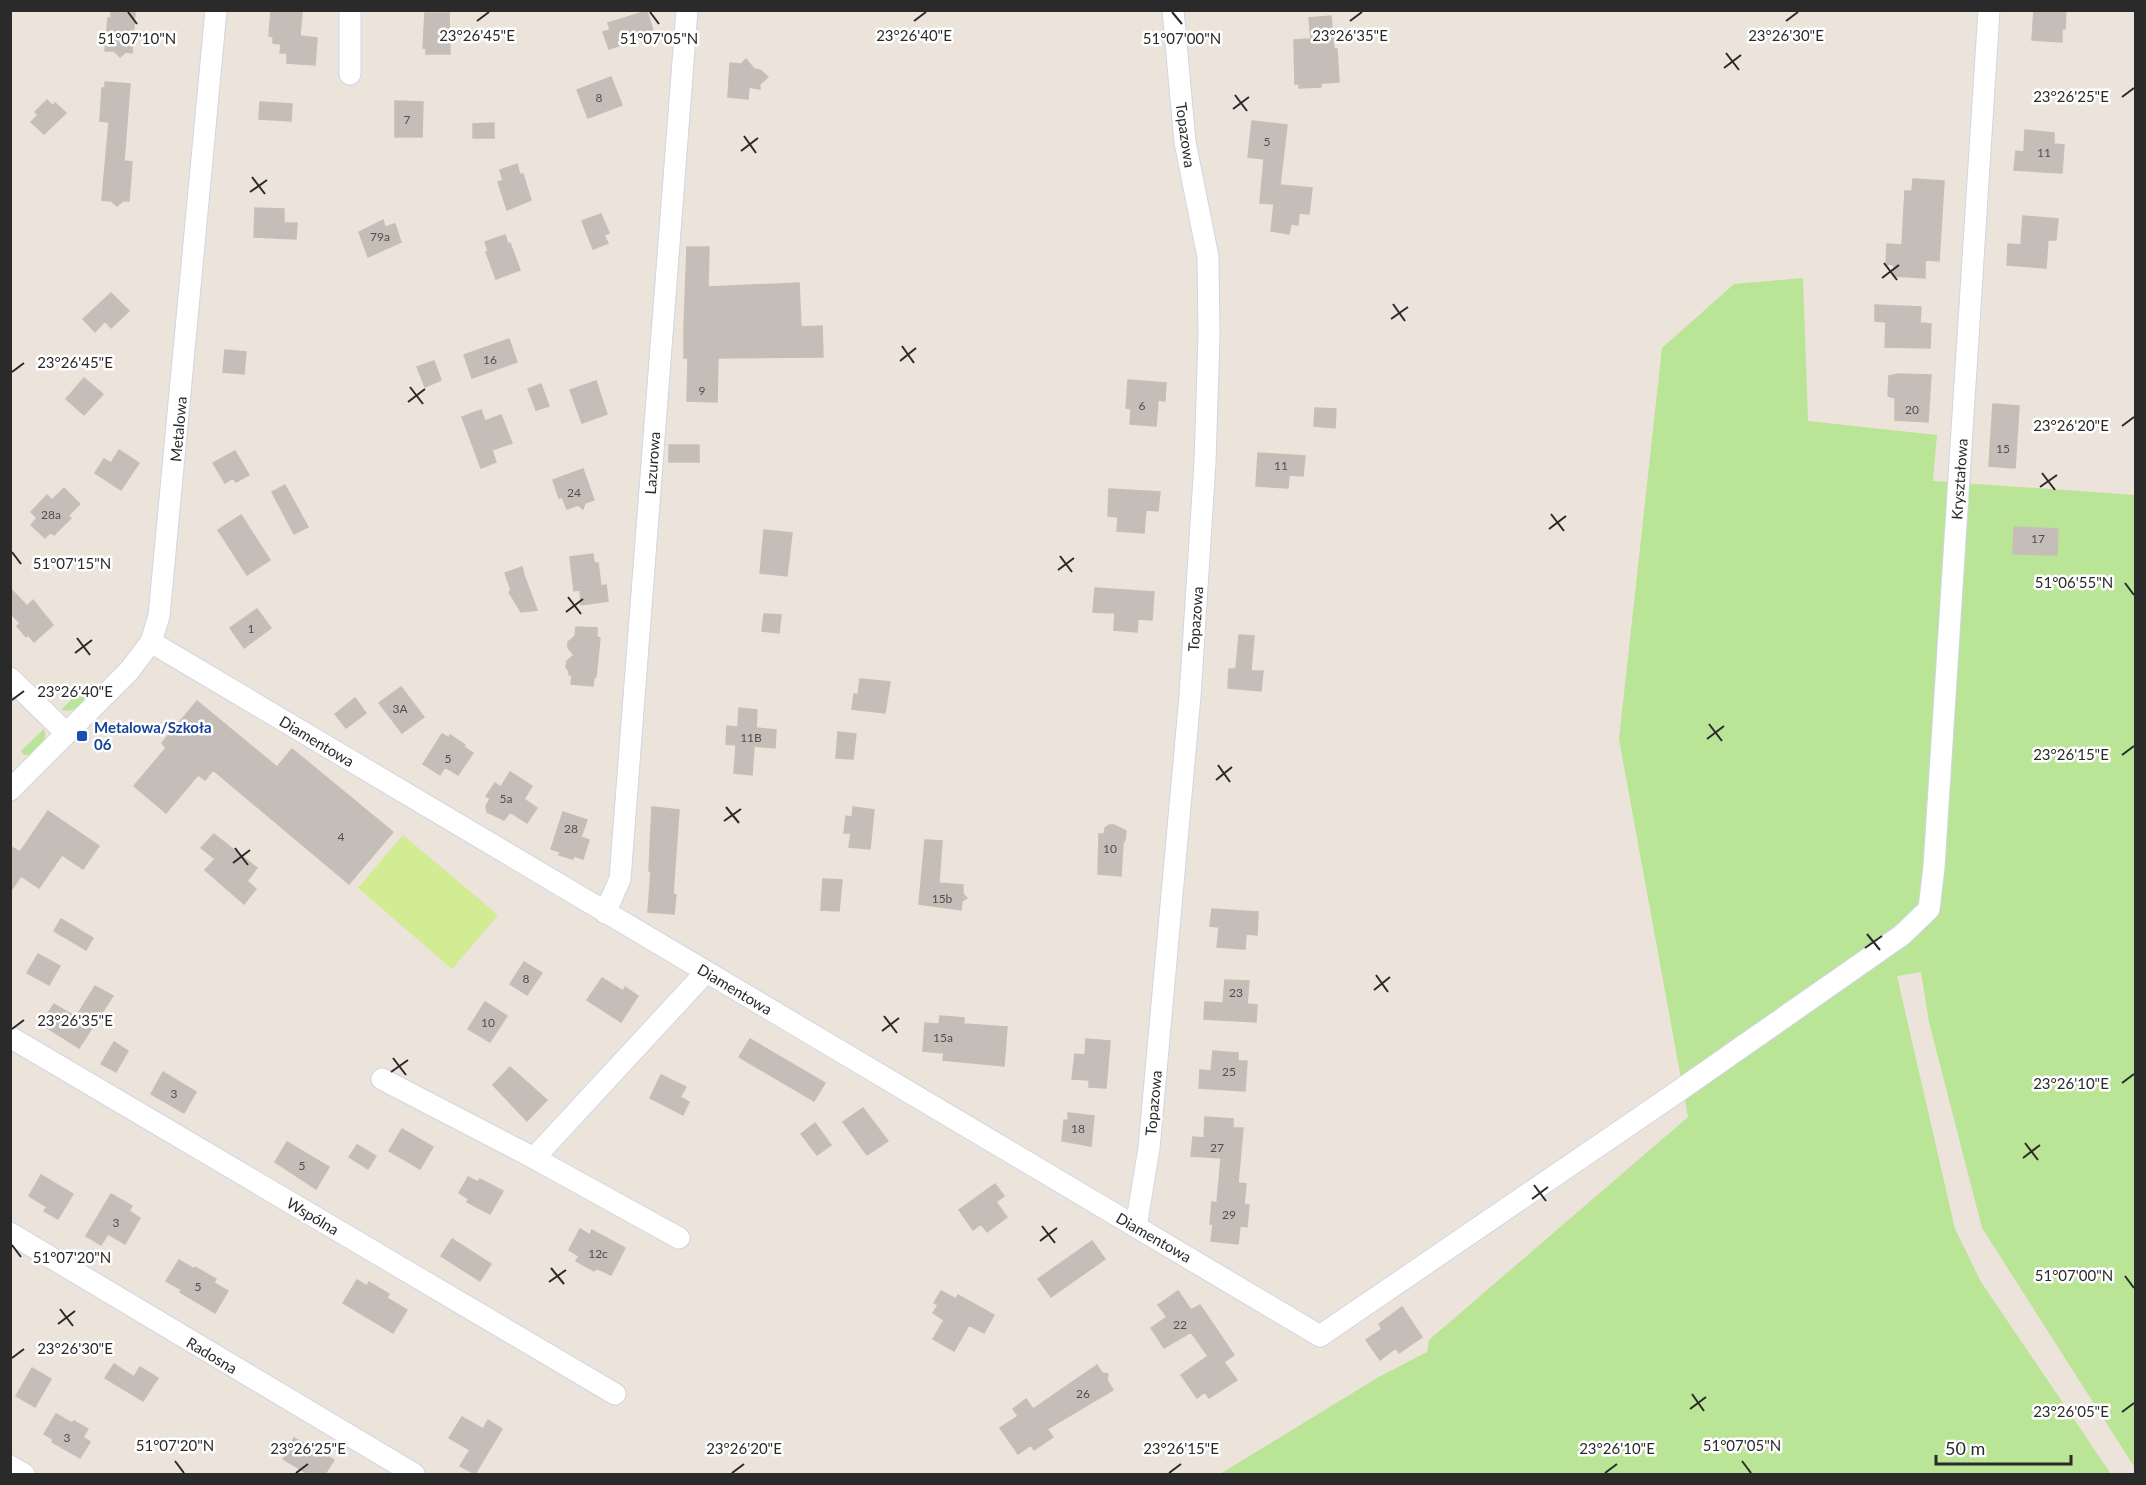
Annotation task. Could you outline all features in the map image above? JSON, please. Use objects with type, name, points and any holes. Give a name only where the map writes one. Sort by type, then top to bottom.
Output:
[{"type":"street","name":"Metalowa","points":[[10,790],[129,671],[151,642],[159,616],[216,10]]},
{"type":"street","points":[[350,10],[350,74]]},
{"type":"street","name":"Lazurowa","points":[[605,912],[620,879],[687,10]]},
{"type":"street","name":"Topazowa","points":[[1136,1227],[1150,1137],[1190,696],[1209,336],[1208,257],[1185,142],[1173,10]]},
{"type":"street","name":"Kryształowa","points":[[1320,1336],[1902,935],[1929,909],[1934,867],[1989,10]]},
{"type":"street","name":"Diamentowa","points":[[151,642],[1320,1336]]},
{"type":"street","points":[[10,678],[66,733]]},
{"type":"street","points":[[534,1158],[706,972]]},
{"type":"street","name":"Wspólna","points":[[10,1037],[615,1394]]},
{"type":"street","points":[[382,1079],[534,1158],[679,1238]]},
{"type":"street","name":"Radosna","points":[[10,1233],[414,1474]]},
{"type":"street","points":[[10,1466],[24,1474]]},
{"type":"green space","points":[[1803,278],[1808,421],[1937,435],[1933,481],[2135,495],[2135,1468],[1982,1228],[1929,1022],[1921,972],[1897,976],[1955,1229],[1981,1282],[2111,1474],[1220,1474],[1377,1378],[1427,1352],[1429,1340],[1688,1117],[1619,739],[1662,348],[1734,284]]},
{"type":"green space","points":[[85,686],[93,693],[75,709],[61,710]]},
{"type":"green space","points":[[44,729],[45,737],[42,743],[30,755],[24,755],[21,751]]},
{"type":"green space","points":[[403,835],[498,915],[452,969],[358,888]]},
{"type":"building","points":[[271,10],[302,12],[300,36],[317,38],[315,65],[287,63],[287,53],[280,53],[281,44],[273,43],[273,37],[269,36]]},
{"type":"building","points":[[2034,10],[2066,10],[2062,42],[2032,40]]},
{"type":"building","points":[[111,11],[135,13],[132,53],[126,52],[120,57],[114,51],[105,51],[108,18],[111,18]]},
{"type":"building","points":[[647,11],[654,34],[609,49],[603,32],[610,30],[608,23]]},
{"type":"building","points":[[425,13],[449,13],[450,54],[426,54],[426,48],[423,48]]},
{"type":"building","points":[[1331,16],[1334,49],[1337,49],[1339,82],[1321,83],[1321,87],[1299,88],[1299,84],[1295,84],[1294,40],[1311,39],[1309,18]]},
{"type":"building","points":[[746,59],[754,69],[760,70],[768,77],[760,84],[760,89],[749,87],[748,99],[728,97],[730,63],[741,64]]},
{"type":"building","points":[[611,77],[622,105],[588,118],[577,90]]},
{"type":"building","points":[[105,82],[130,84],[124,161],[132,162],[129,201],[123,201],[117,206],[111,201],[102,200],[109,122],[100,121],[102,88],[105,88]]},
{"type":"building","points":[[47,100],[53,106],[55,103],[66,113],[44,134],[31,122],[38,115],[35,112]]},
{"type":"building","points":[[395,101],[423,102],[422,137],[395,137]]},
{"type":"building","points":[[260,102],[292,104],[291,121],[259,119]]},
{"type":"building","points":[[1252,121],[1287,125],[1280,185],[1312,188],[1309,214],[1299,213],[1298,225],[1291,224],[1289,234],[1271,231],[1274,204],[1260,203],[1264,159],[1248,157]]},
{"type":"building","points":[[494,123],[494,138],[473,138],[473,124]]},
{"type":"building","points":[[2025,130],[2054,133],[2054,144],[2064,145],[2062,173],[2014,170],[2016,151],[2024,152]]},
{"type":"building","points":[[517,164],[520,175],[523,174],[531,200],[507,210],[498,182],[503,180],[500,170]]},
{"type":"building","points":[[1913,179],[1944,181],[1939,261],[1925,260],[1925,278],[1893,276],[1894,265],[1886,264],[1887,244],[1902,245],[1905,191],[1912,191]]},
{"type":"building","points":[[255,208],[284,209],[284,223],[297,223],[296,239],[254,237]]},
{"type":"building","points":[[601,214],[609,233],[604,235],[608,243],[593,249],[582,221]]},
{"type":"building","points":[[2023,216],[2058,219],[2056,240],[2048,240],[2046,268],[2007,265],[2008,244],[2021,245]]},
{"type":"building","points":[[383,220],[385,227],[395,224],[401,242],[368,257],[359,232]]},
{"type":"building","points":[[505,235],[520,270],[496,279],[486,252],[488,251],[485,242]]},
{"type":"building","points":[[687,247],[709,247],[708,287],[799,283],[801,327],[822,326],[823,357],[718,358],[717,402],[687,401],[688,358],[684,358],[684,328]]},
{"type":"building","points":[[111,293],[129,311],[111,328],[105,321],[95,332],[83,319]]},
{"type":"building","points":[[1875,305],[1921,307],[1920,323],[1931,324],[1930,348],[1885,347],[1886,322],[1875,321]]},
{"type":"building","points":[[509,339],[517,362],[472,378],[464,355]]},
{"type":"building","points":[[225,350],[246,352],[244,374],[223,372]]},
{"type":"building","points":[[434,361],[441,380],[425,387],[417,367]]},
{"type":"building","points":[[1931,375],[1928,422],[1895,420],[1895,398],[1888,396],[1889,376]]},
{"type":"building","points":[[84,378],[103,394],[84,415],[66,399]]},
{"type":"building","points":[[1128,380],[1166,383],[1165,401],[1158,400],[1156,426],[1130,424],[1131,409],[1126,408]]},
{"type":"building","points":[[596,381],[607,414],[582,423],[570,390]]},
{"type":"building","points":[[541,384],[549,406],[536,410],[528,389]]},
{"type":"building","points":[[1993,404],[2019,406],[2015,468],[1989,466]]},
{"type":"building","points":[[1315,408],[1336,409],[1335,428],[1314,426]]},
{"type":"building","points":[[481,410],[485,421],[501,415],[512,443],[492,450],[496,462],[481,468],[462,417]]},
{"type":"building","points":[[669,445],[699,445],[699,462],[669,462]]},
{"type":"building","points":[[119,450],[139,463],[121,490],[95,473],[104,459],[111,463]]},
{"type":"building","points":[[235,451],[249,475],[236,482],[233,478],[225,483],[213,463]]},
{"type":"building","points":[[1258,453],[1305,456],[1303,476],[1289,475],[1288,488],[1256,486]]},
{"type":"building","points":[[583,469],[594,500],[585,503],[583,509],[578,505],[567,509],[562,497],[559,498],[553,480]]},
{"type":"building","points":[[285,485],[308,527],[294,534],[272,492]]},
{"type":"building","points":[[64,488],[80,504],[68,516],[71,518],[54,535],[51,532],[45,538],[31,525],[37,518],[31,512],[47,495],[52,500]]},
{"type":"building","points":[[1109,489],[1160,492],[1158,511],[1146,510],[1144,533],[1117,531],[1118,517],[1108,516]]},
{"type":"building","points":[[241,515],[270,560],[247,575],[218,530]]},
{"type":"building","points":[[2014,527],[2058,529],[2057,555],[2013,554]]},
{"type":"building","points":[[764,530],[792,533],[787,576],[760,573]]},
{"type":"building","points":[[593,554],[594,563],[598,563],[601,586],[606,585],[608,601],[581,605],[580,590],[574,591],[570,557]]},
{"type":"building","points":[[522,567],[537,610],[521,612],[509,592],[511,590],[505,573]]},
{"type":"building","points":[[10,588],[27,606],[33,600],[53,625],[34,642],[28,635],[26,637],[17,626],[20,623],[10,613]]},
{"type":"building","points":[[1095,588],[1154,592],[1152,620],[1138,619],[1137,632],[1114,630],[1115,613],[1093,612]]},
{"type":"building","points":[[257,609],[271,628],[244,648],[230,628]]},
{"type":"building","points":[[764,614],[781,615],[779,633],[762,631]]},
{"type":"building","points":[[576,627],[597,628],[597,637],[600,638],[593,686],[571,684],[572,675],[569,675],[566,667],[567,661],[574,655],[568,648],[568,642],[575,636]]},
{"type":"building","points":[[1239,635],[1254,636],[1251,671],[1263,671],[1261,691],[1228,688],[1229,669],[1236,669]]},
{"type":"building","points":[[860,679],[890,682],[885,713],[852,709],[854,694],[858,695]]},
{"type":"building","points":[[401,687],[424,717],[402,733],[379,703]]},
{"type":"building","points":[[355,698],[366,713],[346,728],[335,714]]},
{"type":"building","points":[[197,701],[277,767],[292,749],[393,832],[349,884],[213,770],[205,780],[198,775],[166,813],[134,786],[166,748],[162,743]]},
{"type":"building","points":[[739,708],[757,710],[756,728],[776,730],[775,748],[754,746],[752,775],[734,773],[736,745],[726,744],[727,726],[738,727]]},
{"type":"building","points":[[838,732],[856,734],[853,759],[836,758]]},
{"type":"building","points":[[442,734],[449,738],[450,735],[473,753],[458,775],[445,767],[440,775],[423,764]]},
{"type":"building","points":[[510,772],[532,786],[524,799],[537,808],[527,823],[510,812],[504,820],[487,812],[486,806],[490,799],[486,796],[495,783],[501,787]]},
{"type":"building","points":[[652,807],[679,810],[673,894],[676,895],[674,914],[648,912]]},
{"type":"building","points":[[853,807],[874,810],[870,849],[849,847],[851,833],[844,833],[846,816],[852,817]]},
{"type":"building","points":[[48,811],[99,846],[83,869],[62,855],[39,888],[21,876],[10,892],[10,846],[20,852]]},
{"type":"building","points":[[563,812],[587,820],[581,837],[589,840],[583,859],[559,855],[560,852],[551,849]]},
{"type":"building","points":[[1109,825],[1126,831],[1121,876],[1098,874],[1099,834],[1104,834],[1105,828]]},
{"type":"building","points":[[214,834],[257,868],[247,881],[256,889],[244,904],[205,870],[215,859],[201,848]]},
{"type":"building","points":[[925,840],[942,841],[939,883],[963,885],[963,894],[967,898],[962,901],[961,910],[919,904]]},
{"type":"building","points":[[823,879],[842,880],[839,911],[821,910]]},
{"type":"building","points":[[1212,909],[1258,912],[1257,935],[1246,934],[1245,949],[1217,947],[1219,927],[1210,926]]},
{"type":"building","points":[[61,919],[93,938],[86,950],[54,931]]},
{"type":"building","points":[[38,954],[60,966],[49,985],[27,973]]},
{"type":"building","points":[[524,962],[542,973],[527,995],[510,984]]},
{"type":"building","points":[[602,978],[623,991],[625,987],[638,996],[621,1022],[587,1000]]},
{"type":"building","points":[[1225,980],[1249,981],[1247,1004],[1257,1005],[1256,1022],[1204,1019],[1205,1002],[1223,1003]]},
{"type":"building","points":[[95,986],[113,996],[79,1048],[41,1024],[54,1004],[76,1017]]},
{"type":"building","points":[[485,1002],[507,1016],[490,1042],[468,1029]]},
{"type":"building","points":[[940,1016],[964,1018],[964,1024],[1007,1027],[1004,1066],[943,1060],[944,1053],[923,1051],[925,1023],[939,1024]]},
{"type":"building","points":[[750,1039],[825,1083],[814,1101],[739,1057]]},
{"type":"building","points":[[1086,1039],[1110,1041],[1106,1088],[1089,1087],[1089,1080],[1072,1079],[1075,1054],[1085,1055]]},
{"type":"building","points":[[114,1042],[128,1051],[116,1072],[101,1064]]},
{"type":"building","points":[[1213,1051],[1238,1053],[1238,1061],[1247,1061],[1245,1091],[1199,1088],[1200,1070],[1211,1071]]},
{"type":"building","points":[[510,1067],[547,1100],[527,1121],[493,1085]]},
{"type":"building","points":[[163,1072],[196,1092],[184,1113],[151,1094]]},
{"type":"building","points":[[661,1075],[686,1087],[680,1097],[689,1102],[683,1115],[650,1098]]},
{"type":"building","points":[[863,1108],[888,1141],[867,1155],[843,1122]]},
{"type":"building","points":[[1068,1113],[1094,1116],[1091,1146],[1062,1141],[1064,1120],[1068,1121]]},
{"type":"building","points":[[1205,1117],[1233,1119],[1233,1128],[1243,1128],[1238,1183],[1246,1184],[1244,1204],[1249,1205],[1247,1227],[1240,1226],[1238,1244],[1211,1241],[1212,1202],[1217,1203],[1221,1158],[1191,1156],[1193,1137],[1204,1138]]},
{"type":"building","points":[[815,1123],[831,1145],[817,1155],[801,1134]]},
{"type":"building","points":[[402,1129],[433,1147],[420,1169],[389,1151]]},
{"type":"building","points":[[287,1142],[329,1167],[316,1189],[275,1162]]},
{"type":"building","points":[[357,1145],[376,1156],[368,1169],[349,1157]]},
{"type":"building","points":[[41,1175],[73,1194],[58,1219],[44,1211],[47,1207],[29,1196]]},
{"type":"building","points":[[468,1177],[478,1182],[480,1179],[503,1191],[490,1214],[467,1202],[469,1199],[459,1193]]},
{"type":"building","points":[[995,1184],[1004,1196],[996,1202],[1007,1217],[987,1232],[981,1224],[973,1230],[959,1210]]},
{"type":"building","points":[[111,1194],[132,1206],[129,1211],[140,1218],[125,1244],[108,1234],[101,1245],[86,1236]]},
{"type":"building","points":[[580,1229],[590,1235],[592,1230],[625,1248],[611,1275],[596,1268],[594,1271],[576,1261],[579,1256],[569,1250]]},
{"type":"building","points":[[452,1239],[491,1264],[480,1281],[441,1256]]},
{"type":"building","points":[[1092,1241],[1105,1259],[1051,1297],[1038,1279]]},
{"type":"building","points":[[179,1260],[216,1279],[214,1283],[228,1291],[215,1313],[166,1281]]},
{"type":"building","points":[[357,1280],[367,1286],[369,1282],[389,1294],[387,1298],[407,1310],[393,1333],[343,1303]]},
{"type":"building","points":[[941,1291],[956,1299],[958,1295],[994,1315],[984,1333],[969,1325],[954,1351],[933,1339],[944,1320],[933,1313],[938,1305],[934,1303]]},
{"type":"building","points":[[1178,1291],[1191,1310],[1200,1305],[1234,1355],[1224,1362],[1237,1380],[1209,1398],[1205,1392],[1197,1398],[1181,1375],[1208,1356],[1191,1332],[1164,1348],[1151,1328],[1167,1317],[1158,1305]]},
{"type":"building","points":[[1402,1307],[1422,1337],[1399,1353],[1396,1348],[1380,1360],[1366,1340],[1382,1329],[1379,1324]]},
{"type":"building","points":[[114,1364],[134,1377],[140,1367],[158,1378],[143,1401],[105,1378]]},
{"type":"building","points":[[1097,1365],[1102,1373],[1108,1374],[1107,1380],[1113,1390],[1047,1429],[1053,1437],[1034,1450],[1031,1445],[1018,1454],[1000,1428],[1018,1416],[1013,1409],[1026,1399],[1033,1409]]},
{"type":"building","points":[[32,1368],[51,1379],[35,1407],[16,1396]]},
{"type":"building","points":[[56,1414],[88,1429],[83,1437],[90,1442],[80,1458],[52,1442],[53,1439],[44,1434]]},
{"type":"building","points":[[462,1417],[483,1429],[488,1420],[502,1429],[475,1474],[460,1466],[470,1450],[449,1438]]},
{"type":"building","points":[[294,1438],[334,1460],[325,1474],[308,1474],[283,1459]]},
{"type":"place","name":"Metalowa/Szkoła 06","points":[[82,736]]}]
